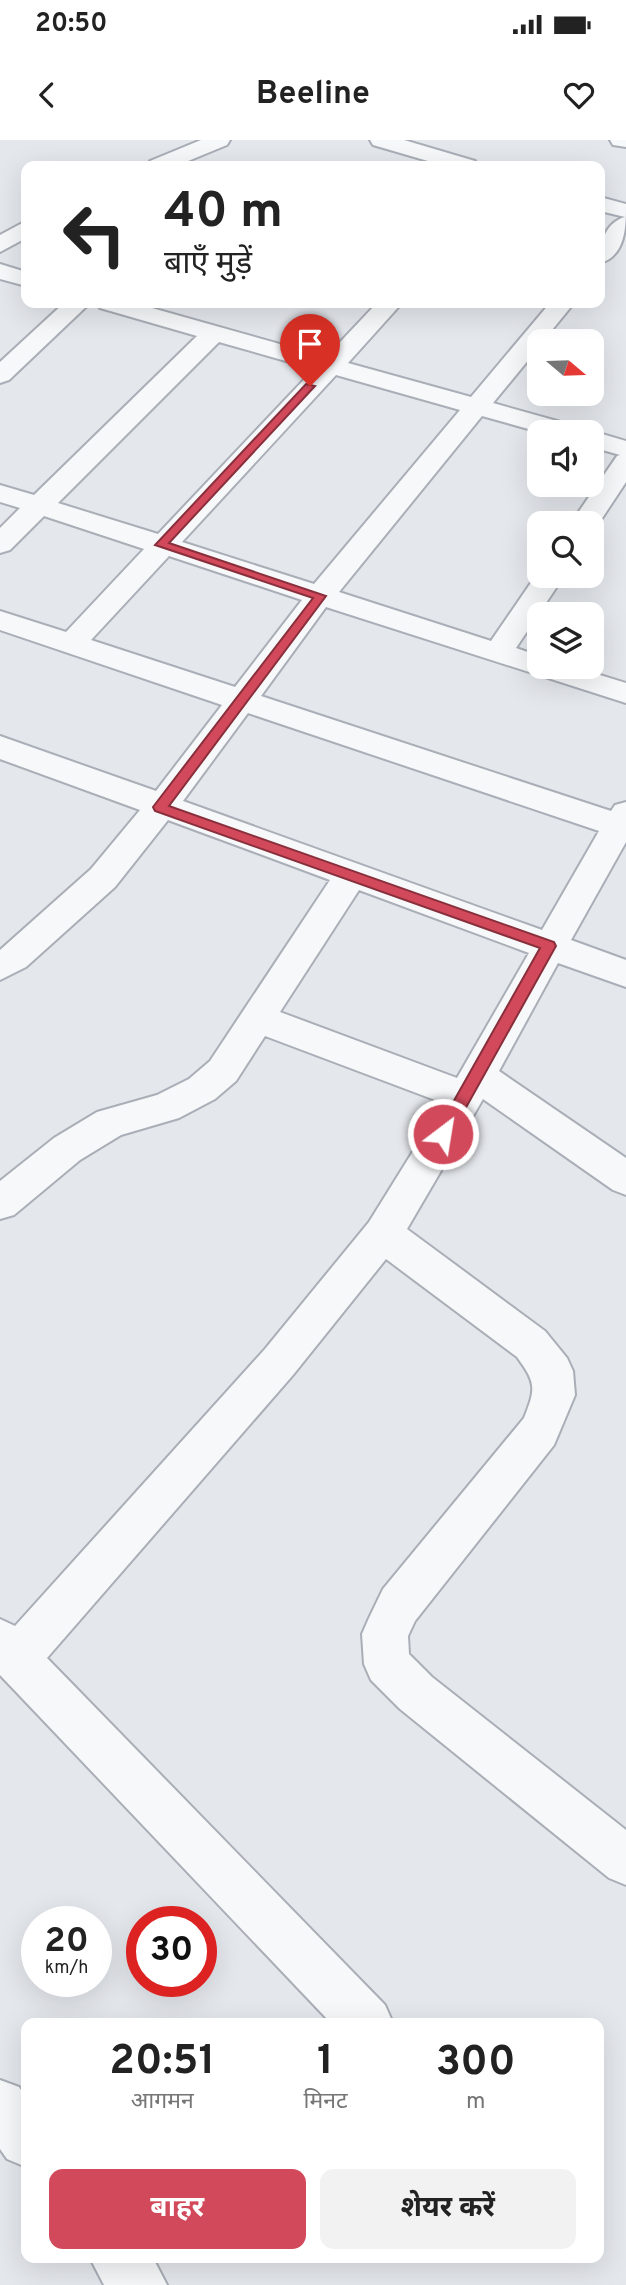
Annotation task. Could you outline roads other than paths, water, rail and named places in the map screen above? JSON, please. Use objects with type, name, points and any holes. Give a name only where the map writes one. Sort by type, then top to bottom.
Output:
[{"type":"street","points":[[170,161],[219,140]]},
{"type":"street","points":[[380,140],[432,161]]},
{"type":"street","points":[[605,205],[626,211]]},
{"type":"street","points":[[605,250],[626,224]]},
{"type":"street","points":[[0,245],[21,231]]},
{"type":"street","points":[[0,271],[21,277]]},
{"type":"street","points":[[0,375],[74,308]]},
{"type":"street","points":[[126,308],[527,421]]},
{"type":"street","points":[[165,319],[184,308]]},
{"type":"street","points":[[71,644],[385,308]]},
{"type":"street","points":[[5,957],[103,878],[242,701],[320,596],[558,308]]},
{"type":"street","points":[[0,544],[214,333]]},
{"type":"street","points":[[590,511],[615,444]]},
{"type":"street","points":[[0,492],[527,662]]},
{"type":"street","points":[[498,653],[542,588]]},
{"type":"street","points":[[0,620],[242,701],[624,822],[549,946],[471,1086],[383,1234],[279,1362],[8,1650],[363,2018]]},
{"type":"street","points":[[581,679],[626,693]]},
{"type":"street","points":[[0,747],[626,974]]},
{"type":"street","points":[[0,1203],[67,1149],[110,1123],[166,1107],[202,1088],[223,1071],[351,875]]},
{"type":"street","points":[[257,1018],[471,1086],[626,1178]]},
{"type":"street","points":[[383,1234],[531,1343],[552,1371],[554,1395],[539,1431],[399,1605],[385,1634],[387,1664],[416,1693],[626,1861]]},
{"type":"street","points":[[0,2106],[21,2133]]},
{"type":"street","points":[[122,2263],[139,2285]]}]
